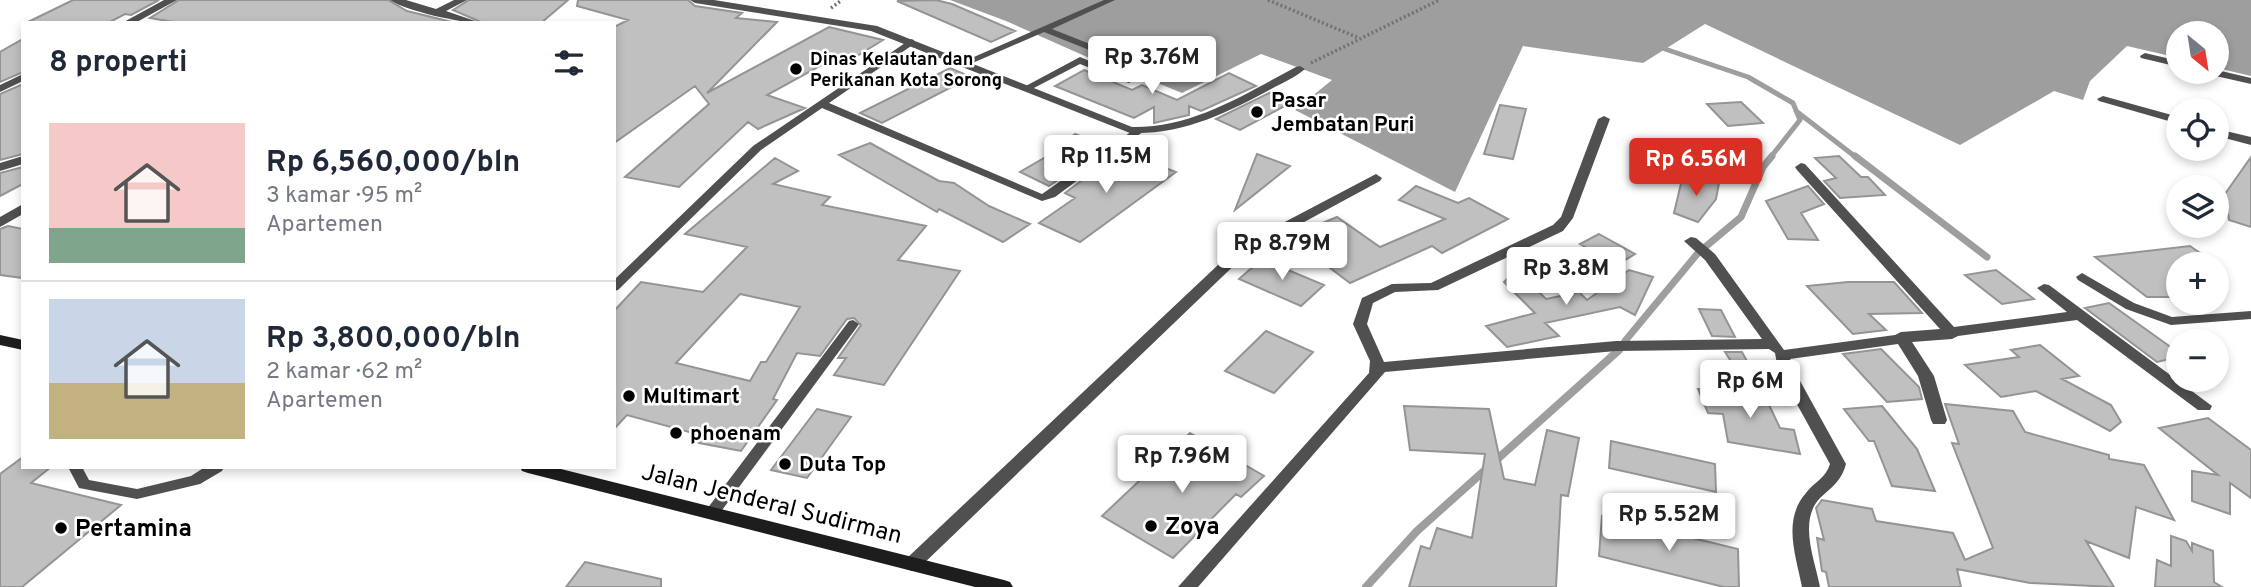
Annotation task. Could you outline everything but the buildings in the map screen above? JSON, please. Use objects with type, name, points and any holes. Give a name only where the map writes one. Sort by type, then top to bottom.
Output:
[{"type":"main road","points":[[0,340],[21,345]]},
{"type":"main road","name":"Jalan Jenderal Sudirman","points":[[536,469],[1004,587]]},
{"type":"street","points":[[131,21],[172,0]]},
{"type":"street","points":[[395,0],[468,21]]},
{"type":"street","points":[[435,13],[462,0]]},
{"type":"street","points":[[695,0],[848,22],[911,42],[1123,128],[1139,131],[1196,120],[1300,69]]},
{"type":"street","points":[[2145,56],[2166,61]]},
{"type":"street","points":[[2230,77],[2251,82]]},
{"type":"street","points":[[0,89],[21,78]]},
{"type":"street","points":[[2103,99],[2166,117]]},
{"type":"street","points":[[1187,587],[1377,374],[1378,368],[1360,324],[1367,301],[1392,288],[1433,287],[1558,228],[1567,218],[1604,119]]},
{"type":"street","points":[[2229,135],[2251,141]]},
{"type":"street","points":[[0,167],[21,161]]},
{"type":"street","points":[[1801,167],[1952,334]]},
{"type":"street","points":[[912,564],[1242,250],[1376,178]]},
{"type":"street","points":[[0,223],[21,209]]},
{"type":"street","points":[[1698,247],[1778,349],[1786,370],[1838,464],[1834,478],[1812,496],[1801,512],[1799,525],[1811,587]]},
{"type":"street","points":[[2044,288],[2204,405]]},
{"type":"street","points":[[1378,368],[1616,346],[1778,349],[1952,334],[2080,315]]},
{"type":"street","points":[[1901,337],[1926,376],[1939,420]]},
{"type":"lane","points":[[965,63],[1111,0]]},
{"type":"lane","points":[[1045,29],[1130,63]]},
{"type":"lane","points":[[616,285],[757,148],[911,42]]},
{"type":"lane","points":[[1027,88],[1080,60],[1129,80]]},
{"type":"lane","points":[[821,104],[1042,198],[1051,195],[1139,131]]},
{"type":"lane","points":[[2082,277],[2130,306],[2171,321],[2251,315]]},
{"type":"lane","points":[[712,513],[853,324]]},
{"type":"lane","points":[[76,469],[84,484],[137,494],[195,480],[214,469]]},
{"type":"path","points":[[1268,0],[1360,38]]},
{"type":"path","points":[[1300,69],[1439,0]]},
{"type":"shaded area","points":[[950,0],[2251,0],[2251,76],[2230,71],[2230,21],[2166,21],[2166,55],[2127,46],[2090,81],[2083,100],[2054,91],[1960,145],[1705,24],[1643,63],[1523,46],[1455,192],[1295,110],[1332,80],[1261,54],[1182,93],[1143,77],[1139,80],[1006,21]]},
{"type":"waterway","points":[[1665,49],[1748,77],[1793,103],[1796,111]]},
{"type":"waterway","points":[[1770,158],[1800,120],[1796,111]]},
{"type":"waterway","points":[[1796,111],[1857,158]]},
{"type":"waterway","points":[[1625,341],[1698,253],[1741,217],[1763,167],[1772,156]]},
{"type":"waterway","points":[[1855,156],[1987,257]]},
{"type":"waterway","points":[[1366,587],[1417,531],[1619,350]]},
{"type":"place","name":"Dinas Kelautan dan Perikanan Kota Sorong","points":[[796,69]]},
{"type":"place","name":"Pasar Jembatan Puri","points":[[1257,112]]},
{"type":"place","name":"Multimart","points":[[629,396]]},
{"type":"place","name":"phoenam","points":[[676,433]]},
{"type":"place","name":"Duta Top","points":[[785,464]]},
{"type":"place","name":"Zoya","points":[[1151,526]]},
{"type":"place","name":"Pertamina","points":[[61,528]]}]
